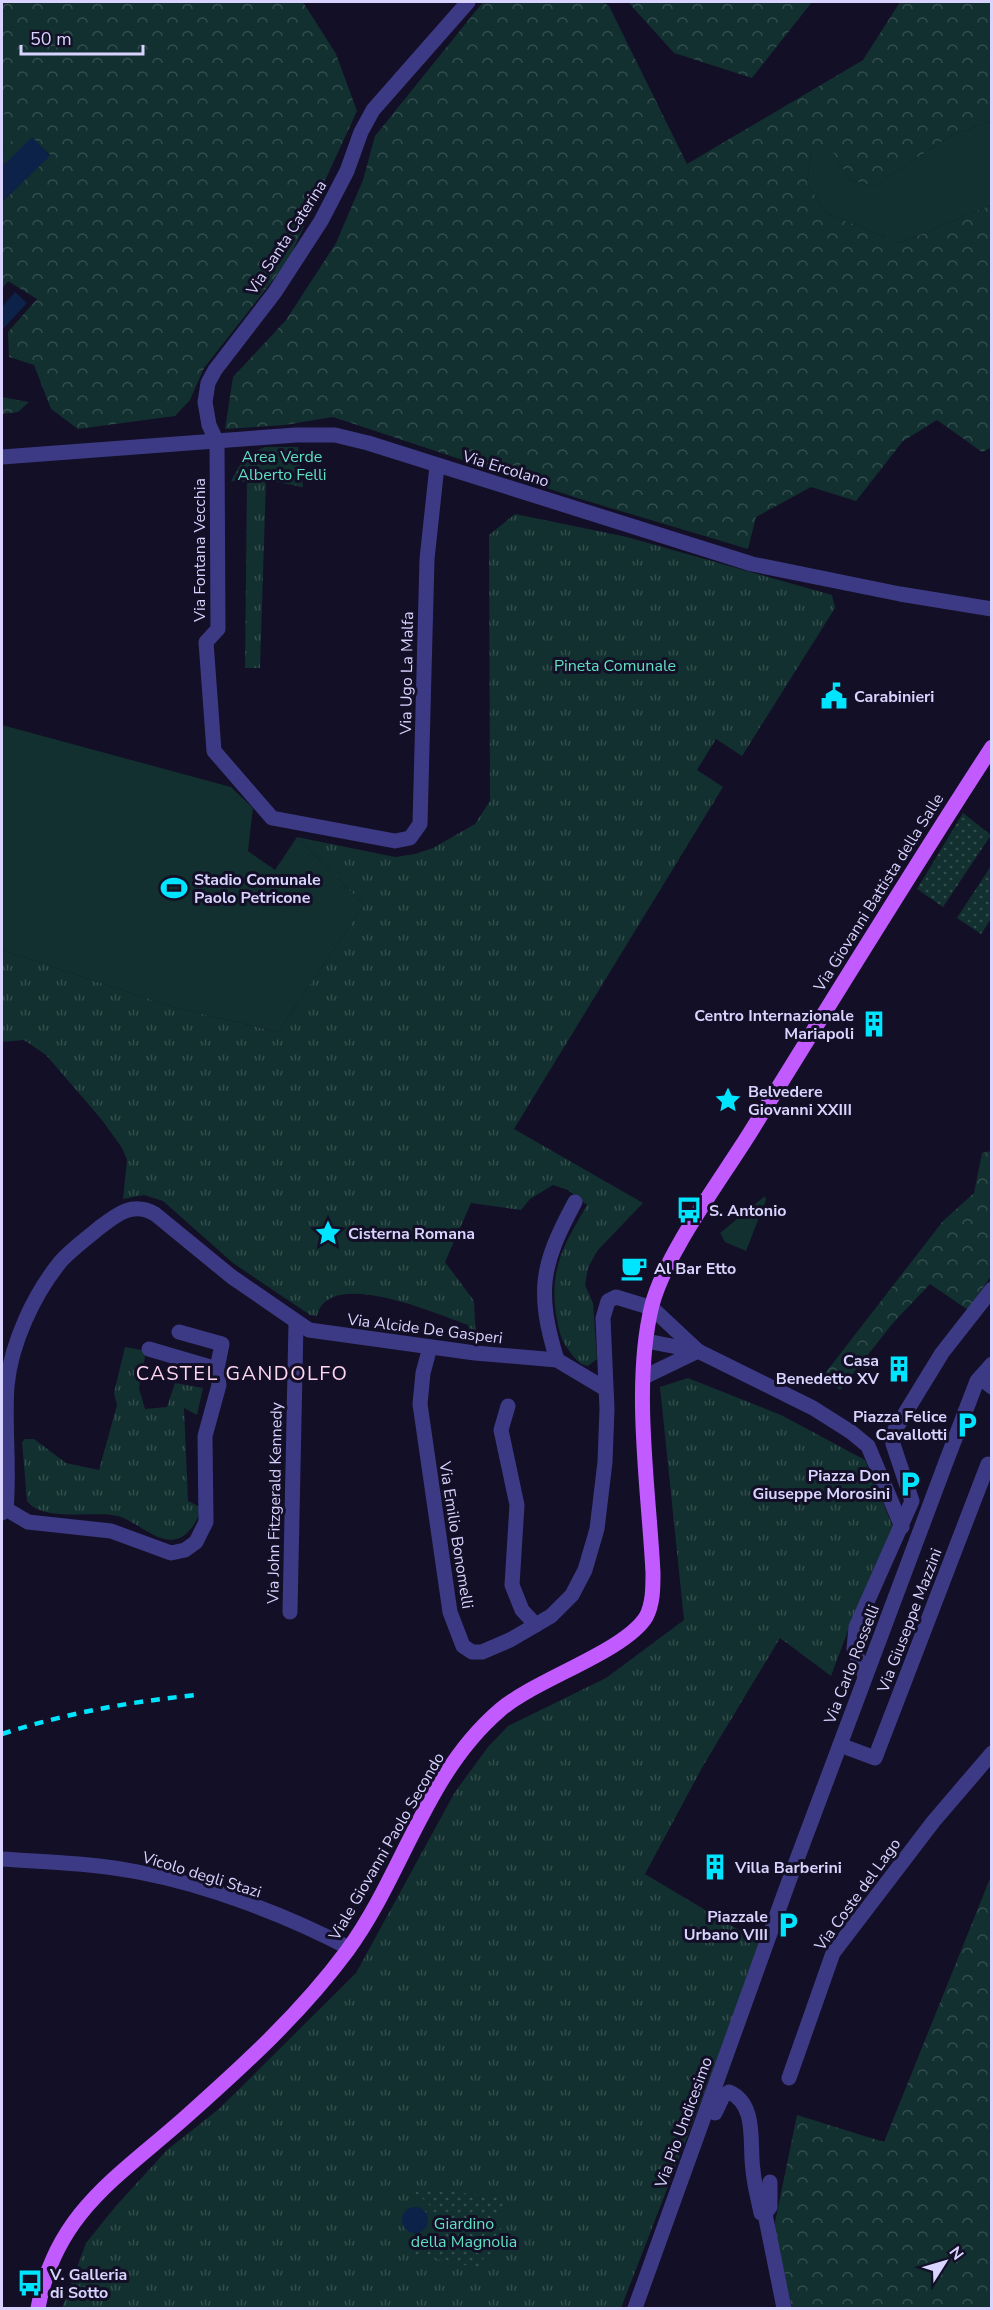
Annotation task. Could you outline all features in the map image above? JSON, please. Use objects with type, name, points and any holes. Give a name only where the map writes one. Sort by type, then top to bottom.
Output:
[{"type":"main road","name":"Via Giovanni Battista della Salle","points":[[646,1341],[652,1308],[666,1272],[689,1230],[857,955],[992,747]]},
{"type":"main road","name":"Viale Giovanni Paolo Secondo","points":[[38,2308],[47,2270],[60,2242],[79,2214],[107,2185],[275,2036],[309,1999],[349,1948],[380,1897],[431,1797],[478,1732],[508,1703],[614,1644],[636,1628],[646,1616],[652,1596],[653,1573],[644,1414],[646,1341]]},
{"type":"street","name":"Via Santa Caterina","points":[[217,442],[209,425],[205,402],[208,382],[218,365],[275,292],[321,221],[347,171],[361,132],[373,110],[468,2]]},
{"type":"street","name":"Via Ercolano","points":[[2,457],[304,434],[336,435],[368,443],[752,564],[900,594],[992,609]]},
{"type":"street","name":"Via Fontana Vecchia","points":[[217,442],[218,629],[206,642],[214,751],[272,818],[371,836]]},
{"type":"street","name":"Via Ugo La Malfa","points":[[371,836],[395,841],[405,840],[414,834],[422,818],[427,548],[437,466]]},
{"type":"street","points":[[557,1360],[547,1323],[544,1276],[552,1249],[575,1202]]},
{"type":"street","name":"Via Alcide De Gasperi","points":[[4,1511],[9,1470],[7,1384],[23,1328],[62,1261],[116,1215],[139,1208],[155,1214],[204,1256],[296,1323],[318,1332],[430,1347],[557,1360],[604,1388]]},
{"type":"street","points":[[866,1676],[855,1649],[856,1627],[912,1502],[893,1443],[893,1432],[942,1353],[992,1289]]},
{"type":"street","points":[[604,1388],[603,1318],[605,1305],[611,1298],[616,1297],[652,1308],[698,1351]]},
{"type":"street","name":"Via John Fitzgerald Kennedy","points":[[290,1612],[296,1323]]},
{"type":"street","points":[[4,1511],[35,1523],[103,1529],[162,1552],[178,1553],[201,1536],[206,1522],[205,1436],[219,1385],[217,1369],[222,1344],[179,1332]]},
{"type":"street","points":[[646,1341],[698,1351],[813,1408],[860,1439],[867,1446],[902,1527]]},
{"type":"street","name":"Via Emilio Bonomelli","points":[[430,1347],[421,1387],[421,1416],[448,1604],[454,1628],[463,1647],[477,1652],[500,1645],[550,1616],[572,1595],[585,1570],[592,1549],[605,1462],[607,1409],[604,1388]]},
{"type":"street","points":[[149,1349],[217,1369]]},
{"type":"street","points":[[644,1377],[698,1351]]},
{"type":"street","points":[[986,1383],[992,1364]]},
{"type":"street","name":"Via Carlo Rosselli","points":[[766,1948],[790,1878],[946,1462],[986,1383]]},
{"type":"street","points":[[508,1406],[501,1430],[517,1505],[512,1585],[522,1610],[536,1625]]},
{"type":"street","name":"Via Giuseppe Mazzini","points":[[840,1745],[875,1758],[988,1464],[992,1466]]},
{"type":"street","name":"Via Coste del Lago","points":[[789,2078],[833,1953],[933,1822],[992,1753]]},
{"type":"street","name":"Vicolo degli Stazi","points":[[2,1859],[99,1866],[161,1877],[288,1920],[349,1948]]},
{"type":"street","name":"Via Pio Undicesimo","points":[[635,2308],[766,1948]]},
{"type":"street","points":[[701,2128],[726,2094],[732,2093],[740,2101],[750,2122],[755,2183],[761,2212],[765,2214],[784,2308]]},
{"type":"street","points":[[765,2214],[770,2207],[770,2182]]},
{"type":"green space","points":[[2,2],[303,2],[336,54],[357,111],[288,261],[204,368],[190,400],[175,416],[78,429],[51,409],[34,365],[9,357],[8,332],[37,299],[8,281],[2,289],[2,202],[50,155],[32,138],[2,167],[2,150],[20,132],[2,112]]},
{"type":"green space","points":[[483,2],[603,2],[609,6],[687,164],[863,60],[900,2],[991,2],[991,121],[950,136],[874,186],[850,180],[831,149],[812,149],[807,183],[826,213],[900,243],[991,205],[991,448],[982,452],[937,420],[903,441],[856,501],[811,487],[756,517],[748,549],[577,498],[333,417],[285,425],[225,429],[233,377],[286,320],[336,243],[363,180],[375,136]]},
{"type":"green space","points":[[628,2],[812,2],[752,78],[674,53]]},
{"type":"green space","points":[[2,112],[21,132],[2,150]]},
{"type":"green space","points":[[991,121],[991,205],[900,243],[826,213],[807,183],[812,149],[831,149],[850,180],[874,186],[950,136]]},
{"type":"green space","points":[[2,397],[29,402],[18,412],[2,414]]},
{"type":"green space","name":"Area Verde Alberto Felli","points":[[265,447],[298,447],[303,487],[266,480],[260,668],[245,668],[247,482],[231,481],[245,456]]},
{"type":"green space","name":"Pineta Comunale","points":[[515,514],[627,537],[832,595],[835,608],[742,756],[716,739],[697,770],[723,787],[514,1129],[643,1203],[597,1251],[588,1268],[585,1285],[593,1303],[597,1359],[588,1366],[576,1360],[565,1345],[560,1332],[554,1298],[557,1269],[561,1256],[587,1205],[568,1190],[553,1185],[530,1199],[521,1210],[471,1203],[445,1262],[474,1301],[476,1341],[471,1339],[468,1325],[410,1304],[361,1294],[341,1295],[325,1302],[317,1316],[310,1315],[233,1263],[163,1201],[144,1195],[123,1199],[127,1160],[122,1148],[102,1120],[46,1055],[24,1040],[2,1042],[2,950],[173,1007],[278,1032],[364,905],[297,837],[395,857],[415,854],[433,848],[475,824],[490,801],[489,535]]},
{"type":"green space","name":"Stadio Comunale Paolo Petricone","points":[[2,725],[231,787],[253,808],[248,851],[275,870],[297,837],[364,905],[278,1032],[173,1007],[2,950]]},
{"type":"green space","points":[[963,813],[991,835],[943,907],[917,889]]},
{"type":"green space","points":[[991,866],[991,919],[981,934],[957,918]]},
{"type":"green space","points":[[991,1151],[991,1276],[968,1310],[930,1284],[893,1323],[840,1390],[823,1376],[943,1221],[974,1193],[982,1153]]},
{"type":"green space","points":[[765,1196],[766,1200],[746,1251],[725,1242],[720,1233]]},
{"type":"green space","points":[[125,1347],[146,1351],[139,1388],[145,1409],[167,1407],[175,1383],[203,1388],[197,1415],[184,1408],[188,1501],[200,1507],[193,1527],[179,1538],[170,1540],[160,1538],[121,1517],[102,1514],[54,1513],[34,1507],[27,1501],[22,1442],[25,1439],[34,1439],[66,1463],[99,1470],[117,1405],[114,1393]]},
{"type":"green space","points":[[688,1378],[781,1415],[865,1460],[894,1529],[849,1628],[831,1676],[780,1638],[703,1766],[645,1874],[762,1944],[621,2308],[62,2308],[86,2243],[115,2207],[167,2150],[220,2108],[356,1973],[455,1792],[488,1747],[508,1726],[606,1678],[684,1620],[660,1387]]},
{"type":"green space","points":[[991,1876],[991,2308],[792,2308],[774,2227],[797,2115],[884,2142]]},
{"type":"green space","name":"Giardino della Magnolia","points":[[425,2188],[502,2198],[506,2208],[498,2215],[501,2229],[495,2236],[494,2251],[482,2260],[485,2266],[483,2269],[409,2253],[408,2245],[427,2236],[435,2223],[435,2215],[431,2208],[416,2194],[415,2189]]},
{"type":"water","points":[[32,137],[50,156],[2,202],[2,167]]},
{"type":"water","points":[[15,292],[27,303],[2,330],[2,307]]},
{"type":"water","points":[[415,2207],[425,2210],[428,2220],[425,2230],[415,2233],[405,2230],[402,2220],[405,2210]]},
{"type":"railway","points":[[2,1734],[98,1709],[196,1695]]},
{"type":"place","name":"Carabinieri","points":[[834,696]]},
{"type":"place","name":"Stadio Comunale Paolo Petricone","points":[[174,888]]},
{"type":"place","name":"Centro Internazionale Mariapoli","points":[[874,1024]]},
{"type":"place","name":"Belvedere Giovanni XXIII","points":[[728,1100]]},
{"type":"place","name":"S. Antonio","points":[[689,1210]]},
{"type":"place","name":"Cisterna Romana","points":[[328,1233]]},
{"type":"place","name":"Al Bar Etto","points":[[634,1268]]},
{"type":"place","name":"Casa Benedetto XV","points":[[899,1369]]},
{"type":"place","name":"Piazza Felice Cavallotti","points":[[967,1425]]},
{"type":"place","name":"Piazza Don Giuseppe Morosini","points":[[910,1484]]},
{"type":"place","name":"Villa Barberini","points":[[715,1867]]},
{"type":"place","name":"Piazzale Urbano VIII","points":[[788,1925]]},
{"type":"place","name":"V. Galleria di Sotto","points":[[30,2283]]},
{"type":"district","name":"CASTEL GANDOLFO","points":[[242,1373]]}]
